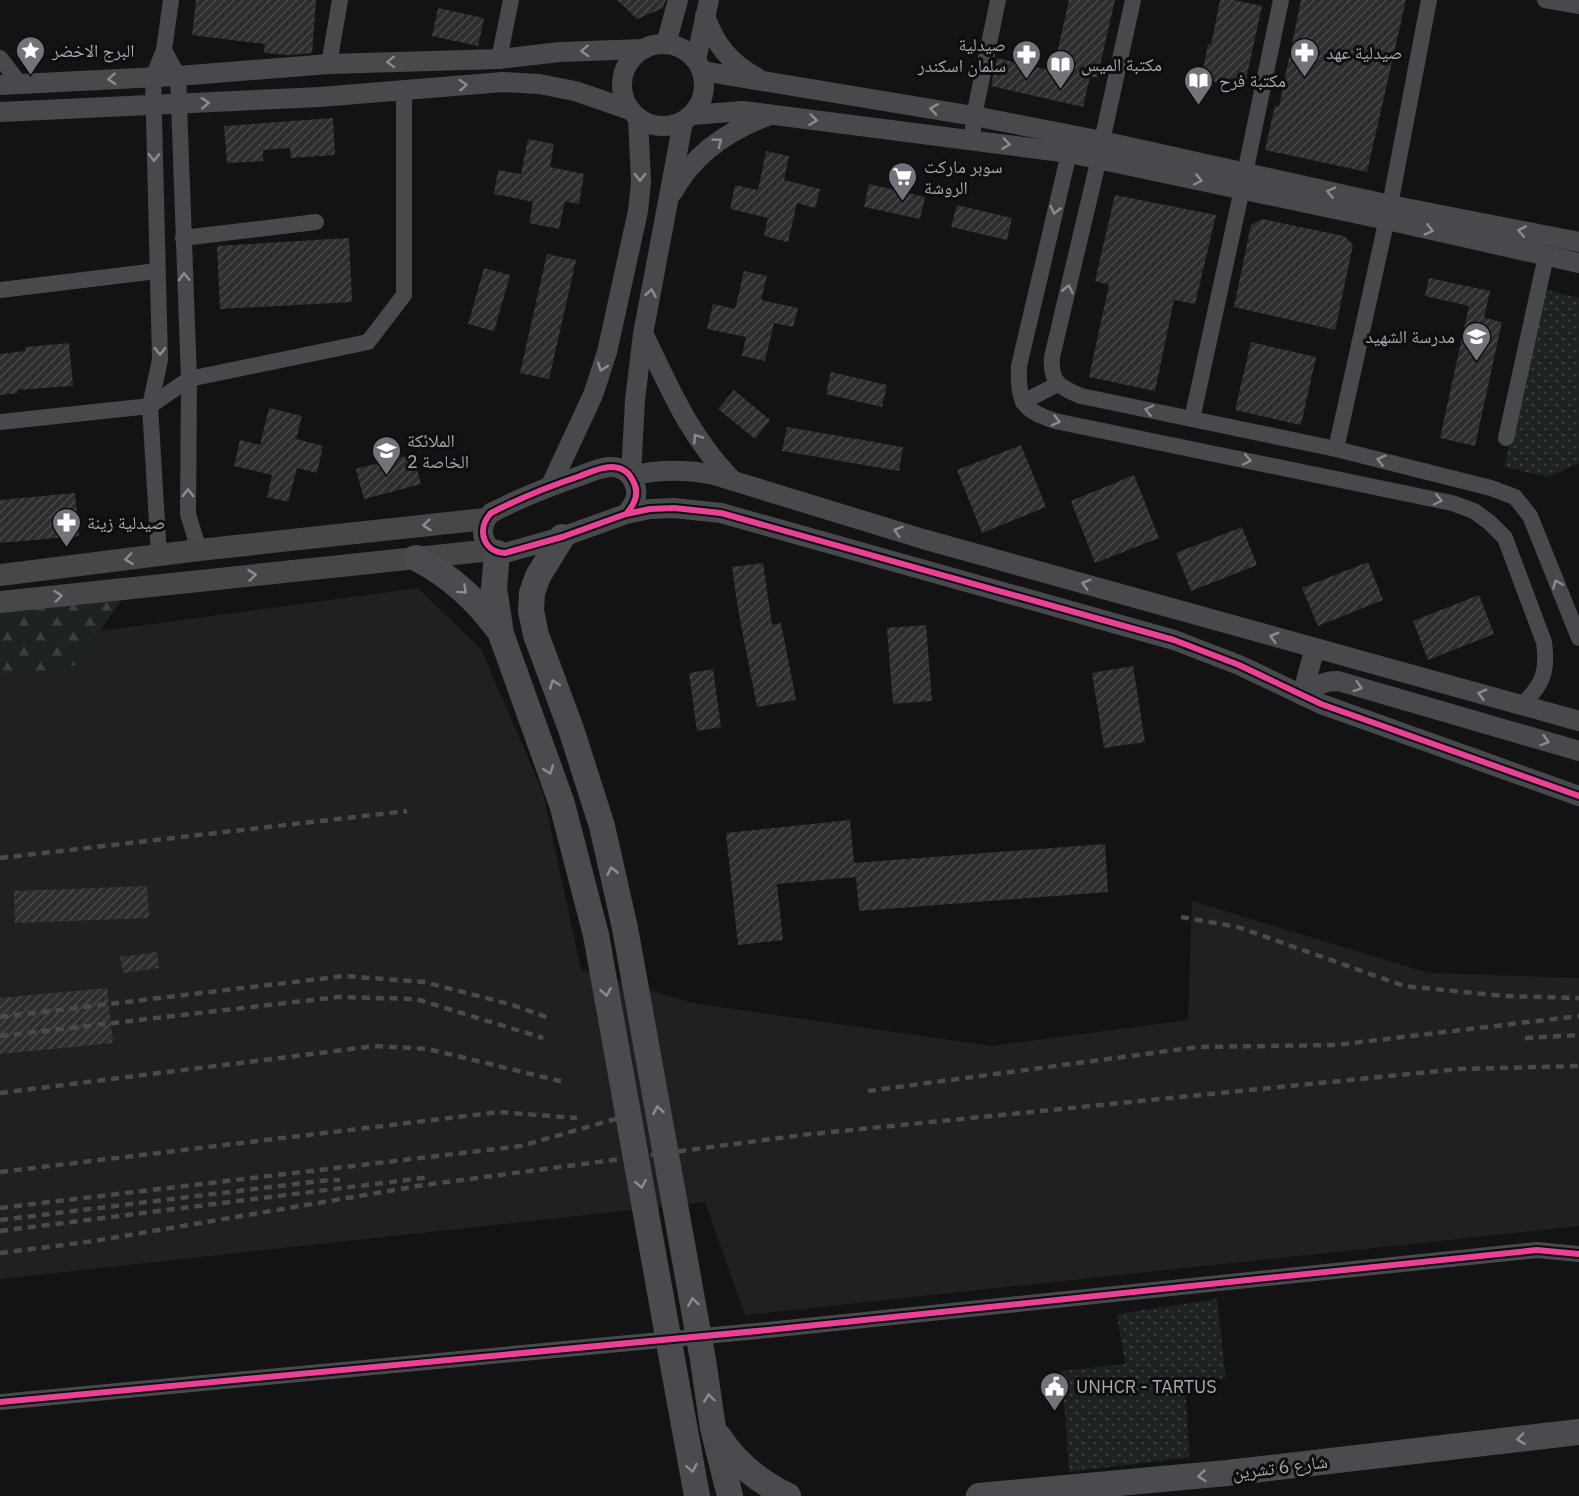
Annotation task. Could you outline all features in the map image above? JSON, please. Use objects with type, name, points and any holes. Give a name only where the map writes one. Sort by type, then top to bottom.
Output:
[{"type":"main road","points":[[0,575],[199,550],[485,519]]},
{"type":"main road","points":[[561,537],[538,576],[532,593],[531,611],[536,635],[571,729],[602,826],[625,928],[703,1360],[713,1428],[730,1496]]},
{"type":"main road","points":[[0,602],[494,551],[494,588],[501,634],[562,804],[596,935],[697,1496]]},
{"type":"main road","points":[[416,558],[462,588],[476,601],[501,634]]},
{"type":"main road","points":[[713,1428],[745,1469],[759,1480],[788,1496]]},
{"type":"main road","name":"شارع 6 تشرين","points":[[979,1496],[1227,1473],[1579,1432]]},
{"type":"street","points":[[159,555],[150,406],[160,360],[153,77],[164,50],[171,0]]},
{"type":"street","points":[[329,64],[340,0]]},
{"type":"street","points":[[499,59],[511,0]]},
{"type":"street","points":[[666,44],[678,0]]},
{"type":"street","points":[[972,140],[974,116],[998,0]]},
{"type":"street","points":[[1133,0],[1052,357],[1051,372],[1058,384],[1081,396],[1336,449],[1491,488],[1515,497],[1530,516],[1579,638]]},
{"type":"street","points":[[1192,419],[1281,0]]},
{"type":"street","points":[[1336,449],[1388,212],[1429,0]]},
{"type":"street","points":[[1545,0],[1579,6]]},
{"type":"street","points":[[699,66],[707,8]]},
{"type":"street","points":[[707,8],[712,34],[722,51],[741,69],[763,81]]},
{"type":"street","points":[[552,485],[593,395],[607,352],[638,212],[640,183],[634,114],[624,99],[621,88],[623,76],[634,55],[655,45],[666,44],[688,52],[699,66],[704,83],[699,105],[687,118],[668,202],[643,334],[635,400],[631,476]]},
{"type":"street","points":[[0,85],[178,76],[329,64],[499,59],[560,52],[644,49]]},
{"type":"street","points":[[164,50],[178,76],[189,379],[188,514],[199,550]]},
{"type":"street","points":[[0,58],[20,84]]},
{"type":"street","points":[[699,66],[763,81],[974,116],[1100,150],[1388,212],[1579,242]]},
{"type":"street","points":[[0,112],[180,105],[503,82],[539,84],[575,91],[634,114],[648,124],[660,127],[671,126],[687,118],[743,111],[1069,153],[1100,150]]},
{"type":"street","points":[[0,422],[150,406],[189,379],[368,342],[404,295],[404,90]]},
{"type":"street","points":[[668,202],[689,168],[710,147],[735,130],[771,114]]},
{"type":"street","points":[[1069,153],[1019,366],[1018,388],[1023,402],[1035,415],[1055,421],[1452,502],[1474,511],[1505,538],[1544,642],[1546,658],[1544,676],[1535,692],[1522,705]]},
{"type":"street","points":[[1388,212],[1579,263]]},
{"type":"street","points":[[183,238],[316,222]]},
{"type":"street","points":[[1506,438],[1546,256]]},
{"type":"street","points":[[0,290],[157,271]]},
{"type":"street","points":[[643,334],[687,423],[706,451],[734,482]]},
{"type":"street","points":[[1023,402],[1058,384]]},
{"type":"street","points":[[626,514],[633,506],[637,496],[636,485],[631,476],[623,470],[613,466],[603,467],[552,485],[498,509],[485,519],[482,530],[484,541],[494,551],[514,551],[626,514],[650,509],[674,508],[721,513],[1174,640],[1239,665],[1304,696],[1579,796]]},
{"type":"street","points":[[631,476],[673,469],[694,471],[934,542],[1579,721]]},
{"type":"street","points":[[1304,696],[1315,648]]},
{"type":"street","points":[[1304,696],[1323,682],[1338,681],[1579,751]]},
{"type":"street","points":[[0,1402],[768,1330],[1537,1250],[1579,1254]]},
{"type":"shaded area","points":[[418,588],[481,649],[543,793],[581,970],[693,1003],[992,1046],[1188,1020],[1192,901],[1429,973],[1579,978],[1579,1226],[745,1315],[705,1202],[0,1279],[0,680],[76,665],[100,631]]},
{"type":"green space","points":[[1544,289],[1579,298],[1579,463],[1548,477],[1504,467]]},
{"type":"green space","points":[[130,588],[76,665],[0,680],[0,602]]},
{"type":"green space","points":[[1217,1299],[1226,1378],[1185,1384],[1190,1457],[1069,1472],[1062,1371],[1125,1364],[1117,1314]]},
{"type":"building","points":[[196,0],[316,0],[312,53],[289,55],[264,53],[265,44],[192,35]]},
{"type":"building","points":[[617,0],[666,0],[663,8],[637,19]]},
{"type":"building","points":[[1069,0],[1115,0],[1097,78],[1090,76],[1083,107],[991,86],[997,58],[1053,71]]},
{"type":"building","points":[[1220,0],[1233,0],[1262,6],[1244,88],[1201,79]]},
{"type":"building","points":[[1301,0],[1406,0],[1367,172],[1265,150],[1275,106],[1279,107]]},
{"type":"building","points":[[438,8],[484,18],[478,46],[432,36]]},
{"type":"building","points":[[333,118],[335,155],[291,158],[290,148],[263,150],[263,161],[227,163],[224,126]]},
{"type":"building","points":[[528,139],[554,144],[550,167],[584,174],[579,204],[565,201],[559,229],[529,223],[533,202],[494,194],[498,170],[521,174]]},
{"type":"building","points":[[766,151],[789,156],[784,180],[820,189],[815,208],[797,203],[788,242],[764,236],[768,218],[730,209],[735,185],[758,190]]},
{"type":"building","points":[[869,184],[925,197],[920,219],[864,207]]},
{"type":"building","points":[[1115,195],[1216,215],[1195,304],[1174,300],[1155,391],[1089,377],[1109,285],[1095,281]]},
{"type":"building","points":[[957,205],[1012,218],[1007,240],[951,227]]},
{"type":"building","points":[[1262,219],[1344,236],[1353,245],[1335,330],[1234,307],[1251,225]]},
{"type":"building","points":[[349,238],[352,302],[220,309],[217,246]]},
{"type":"building","points":[[547,254],[576,260],[549,379],[520,373]]},
{"type":"building","points":[[484,268],[510,275],[494,331],[468,324]]},
{"type":"building","points":[[744,271],[767,276],[761,300],[798,308],[793,327],[774,323],[765,361],[742,356],[746,337],[707,329],[713,304],[735,309]]},
{"type":"building","points":[[1429,278],[1490,291],[1484,318],[1502,322],[1475,446],[1440,438],[1469,306],[1425,296]]},
{"type":"building","points":[[1251,342],[1316,357],[1301,425],[1235,410]]},
{"type":"building","points":[[69,343],[73,386],[17,390],[18,393],[0,395],[0,354],[25,351],[25,347]]},
{"type":"building","points":[[831,372],[887,385],[882,407],[826,394]]},
{"type":"building","points":[[734,390],[770,420],[755,439],[718,409]]},
{"type":"building","points":[[269,408],[302,416],[296,439],[323,446],[317,473],[297,468],[288,502],[267,497],[272,475],[234,466],[240,440],[260,445]]},
{"type":"building","points":[[787,427],[903,447],[899,471],[782,451]]},
{"type":"building","points":[[1021,445],[1046,507],[982,533],[957,470]]},
{"type":"building","points":[[413,454],[421,484],[364,499],[356,469]]},
{"type":"building","points":[[1134,475],[1159,538],[1095,563],[1071,501]]},
{"type":"building","points":[[75,493],[79,536],[0,543],[0,500]]},
{"type":"building","points":[[1242,527],[1257,565],[1191,591],[1176,553]]},
{"type":"building","points":[[1368,562],[1383,600],[1318,626],[1302,588]]},
{"type":"building","points":[[763,563],[772,625],[781,623],[796,700],[757,707],[732,567]]},
{"type":"building","points":[[1479,595],[1494,634],[1428,660],[1413,621]]},
{"type":"building","points":[[926,625],[932,701],[893,704],[887,628]]},
{"type":"building","points":[[1133,666],[1145,742],[1104,748],[1092,673]]},
{"type":"building","points":[[713,669],[721,727],[697,731],[689,673]]},
{"type":"building","points":[[850,820],[854,863],[1105,844],[1108,892],[859,911],[856,877],[777,884],[783,940],[738,945],[726,833]]},
{"type":"building","points":[[147,886],[149,918],[15,923],[14,891]]},
{"type":"building","points":[[157,952],[159,968],[123,973],[120,957]]},
{"type":"building","points":[[107,988],[113,1043],[0,1054],[0,998]]},
{"type":"railway","points":[[0,858],[407,811]]},
{"type":"railway","points":[[1181,917],[1238,927],[1404,986],[1504,996],[1579,998]]},
{"type":"railway","points":[[0,1017],[344,976],[424,982],[513,1005],[549,1018]]},
{"type":"railway","points":[[0,1036],[338,997],[416,999],[543,1038]]},
{"type":"railway","points":[[868,1091],[1198,1047],[1336,1045],[1579,1016]]},
{"type":"railway","points":[[1525,1038],[1579,1035]]},
{"type":"railway","points":[[0,1093],[375,1046],[428,1049],[564,1082]]},
{"type":"railway","points":[[0,1253],[94,1241],[424,1185],[802,1135],[1459,1069],[1579,1066]]},
{"type":"railway","points":[[0,1172],[499,1112],[577,1118]]},
{"type":"railway","points":[[0,1208],[521,1146],[619,1118]]},
{"type":"railway","points":[[0,1231],[430,1177]]},
{"type":"railway","points":[[0,1220],[340,1180]]},
{"type":"cycle path","points":[[626,514],[636,498],[635,485],[624,471],[615,467],[607,467],[546,488],[491,513],[484,526],[484,539],[491,549],[505,553],[562,537],[626,514],[650,509],[674,508],[721,513],[1174,640],[1239,665],[1321,704],[1579,796]]},
{"type":"cycle path","points":[[0,1402],[768,1330],[1537,1250],[1579,1254]]},
{"type":"place","name":"البرج الاخضر","points":[[31,76]]},
{"type":"place","name":"صيدلية عهد","points":[[1305,78]]},
{"type":"place","name":"صيدلية سلمان اسكندر","points":[[1027,80]]},
{"type":"place","name":"مكتبة الميس","points":[[1060,90]]},
{"type":"place","name":"مكتبة فرح","points":[[1198,106]]},
{"type":"place","name":"سوبر ماركت الروشة","points":[[903,202]]},
{"type":"place","name":"مدرسة الشهيد","points":[[1476,362]]},
{"type":"place","name":"الملائكة الخاصة 2","points":[[386,476]]},
{"type":"place","name":"صيدلية زينة","points":[[66,548]]},
{"type":"place","name":"UNHCR - TARTUS","points":[[1055,1412]]}]
